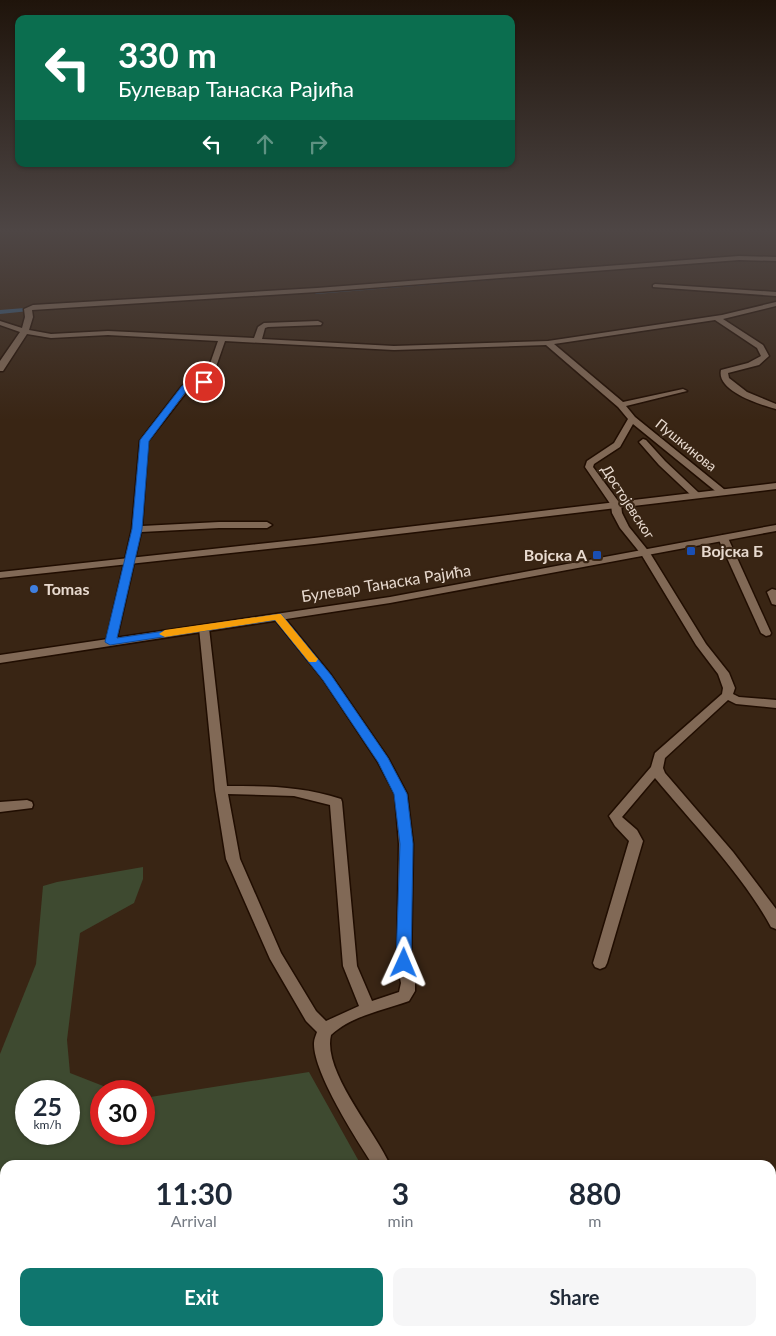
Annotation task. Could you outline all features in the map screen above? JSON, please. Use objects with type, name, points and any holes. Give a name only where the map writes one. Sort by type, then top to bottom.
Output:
[{"type":"street","points":[[0,369],[2,361],[24,331],[29,312],[40,306],[248,294]]},
{"type":"street","points":[[0,323],[24,331],[52,336],[108,333],[394,348],[548,343],[717,318],[776,304]]},
{"type":"street","points":[[717,318],[760,347],[765,356],[761,361],[750,366],[734,368],[724,372],[723,377],[726,382],[738,391],[776,407]]},
{"type":"street","points":[[257,342],[264,325],[318,323]]},
{"type":"street","points":[[110,642],[137,529],[144,440],[185,388],[208,379],[222,340]]},
{"type":"street","points":[[548,343],[621,405],[632,419]]},
{"type":"street","points":[[621,405],[683,391]]},
{"type":"street","name":"Пушкинова","points":[[632,419],[722,492]]},
{"type":"street","name":"Достојевског","points":[[632,419],[618,445],[590,463],[589,466],[616,505],[617,513],[625,528],[644,553],[701,645],[723,673],[729,688],[727,695]]},
{"type":"street","points":[[642,442],[696,495]]},
{"type":"street","points":[[0,575],[776,486]]},
{"type":"street","points":[[137,529],[219,524],[267,525]]},
{"type":"street","name":"Булевар Танаска Рајића","points":[[0,659],[408,597],[776,528]]},
{"type":"street","points":[[723,538],[766,633]]},
{"type":"street","points":[[278,617],[327,678],[384,761],[401,794],[406,844],[404,963],[408,991],[404,997],[367,1008],[324,1030],[320,1039],[321,1052],[349,1111],[379,1160]]},
{"type":"street","points":[[204,628],[221,790],[232,859],[274,954],[311,1016],[324,1030]]},
{"type":"street","points":[[600,963],[636,841],[634,834],[618,822],[616,816],[656,768],[659,756],[727,695],[736,700],[776,704]]},
{"type":"street","points":[[656,768],[728,855],[771,913],[776,923]]},
{"type":"street","points":[[221,790],[297,792],[322,796],[336,802],[350,966],[367,1008]]},
{"type":"street","points":[[0,807],[28,805]]},
{"type":"green space","points":[[143,867],[143,879],[134,903],[80,933],[67,1040],[70,1073],[90,1081],[90,1145],[155,1145],[155,1096],[309,1072],[358,1160],[0,1160],[0,1054],[36,964],[43,886]]},
{"type":"waterway","points":[[0,312],[37,309]]},
{"type":"slow traffic","points":[[165,634],[278,617],[313,659]]},
{"type":"place","name":"Војска Б","points":[[691,551]]},
{"type":"place","name":"Војска А","points":[[597,555]]},
{"type":"place","name":"Tomas","points":[[34,589]]},
{"type":"route","points":[[204,382],[192,384],[185,388],[144,440],[137,529],[110,642],[278,617],[327,678],[384,761],[401,794],[406,844],[404,963]]}]
